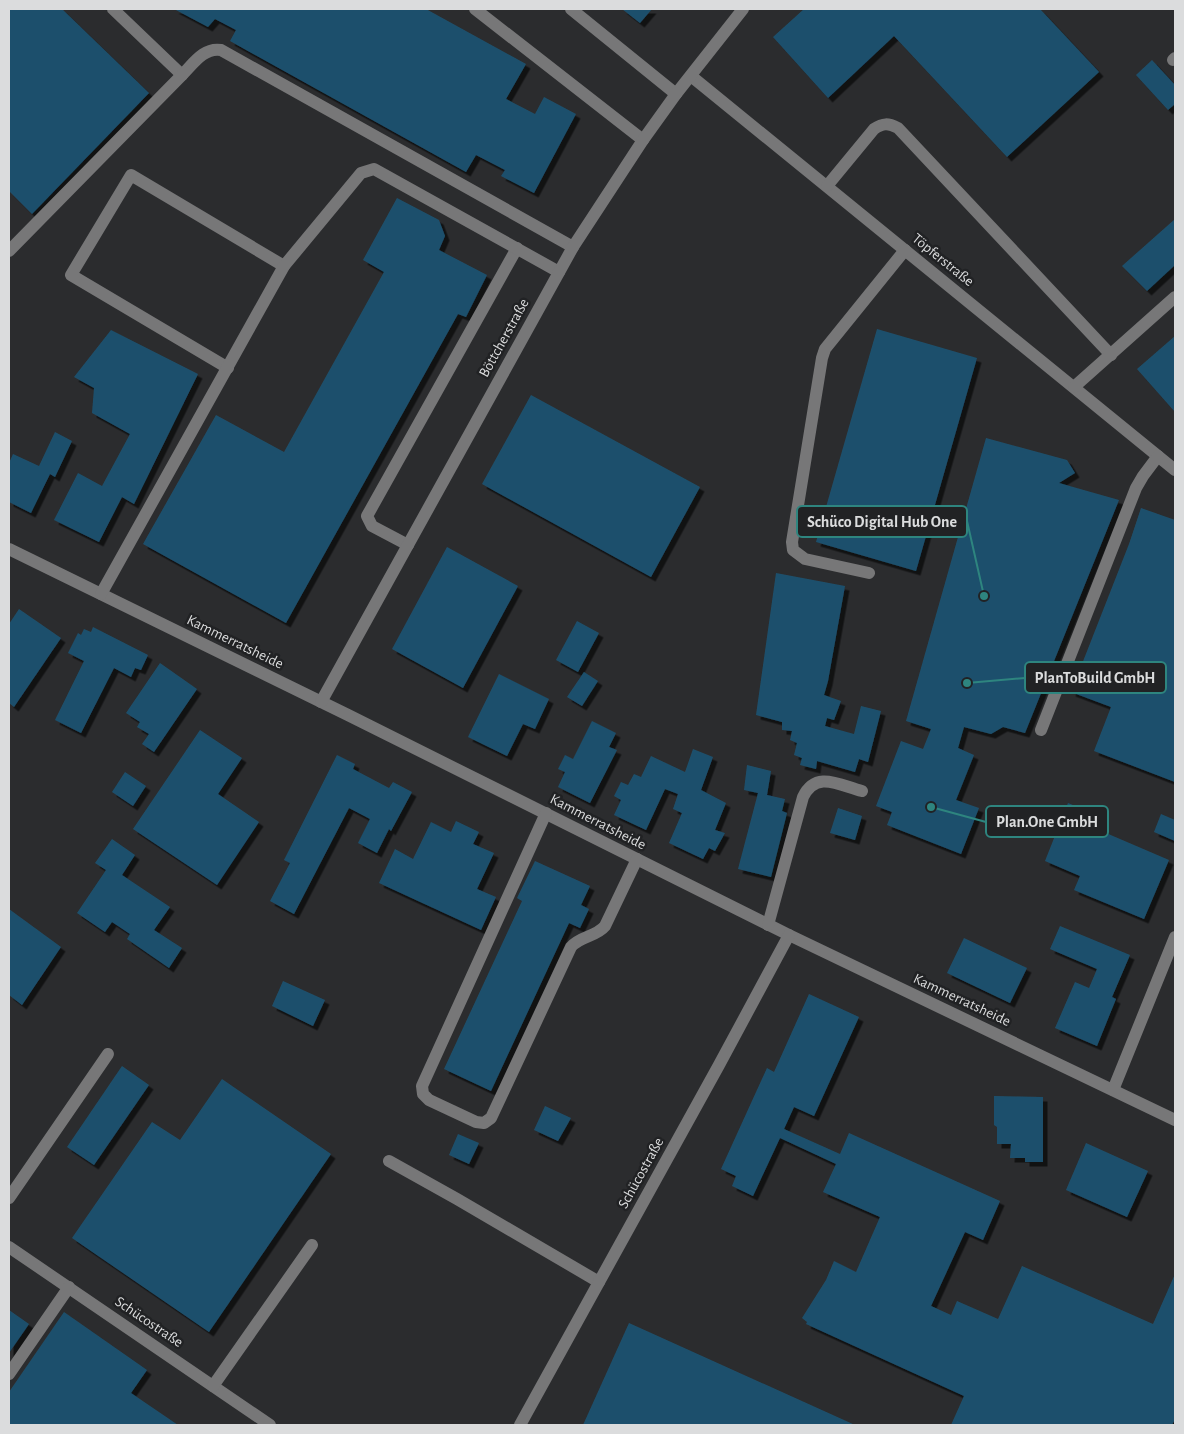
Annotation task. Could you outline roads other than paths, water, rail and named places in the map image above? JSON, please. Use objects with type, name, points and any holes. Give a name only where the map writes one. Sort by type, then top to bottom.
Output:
[{"type":"street","points":[[112,9],[182,75]]},
{"type":"street","points":[[475,9],[643,140]]},
{"type":"street","points":[[571,9],[676,94]]},
{"type":"street","name":"Böttcherstraße","points":[[321,702],[573,247],[643,140],[676,94],[743,9]]},
{"type":"street","points":[[9,251],[182,75],[208,50],[214,49],[221,50],[573,247]]},
{"type":"street","name":"Töpferstraße","points":[[691,76],[1175,470]]},
{"type":"street","points":[[827,186],[874,129],[881,124],[889,124],[898,128],[1111,354]]},
{"type":"street","points":[[101,594],[284,266],[361,173],[374,169],[559,272]]},
{"type":"street","points":[[228,368],[71,275],[131,175],[284,266]]},
{"type":"street","points":[[408,545],[372,526],[367,516],[517,248]]},
{"type":"street","points":[[869,573],[805,559],[793,550],[792,542],[825,349],[905,250]]},
{"type":"street","points":[[1074,387],[1175,297]]},
{"type":"street","points":[[1041,730],[1133,494],[1143,476],[1158,456]]},
{"type":"street","name":"Kammerratsheide","points":[[9,549],[768,925],[1175,1120]]},
{"type":"street","points":[[768,925],[806,790],[814,782],[822,780],[862,791]]},
{"type":"street","points":[[546,814],[422,1086],[423,1094],[429,1100],[476,1122],[484,1124],[491,1118],[572,947],[575,942],[600,932],[605,926],[637,859]]},
{"type":"street","name":"Schücostraße","points":[[520,1425],[789,935]]},
{"type":"street","points":[[1113,1090],[1175,937]]},
{"type":"street","points":[[9,1198],[108,1054]]},
{"type":"street","points":[[389,1161],[458,1199],[599,1282]]},
{"type":"street","points":[[212,1386],[312,1245]]},
{"type":"street","name":"Schücostraße","points":[[9,1247],[263,1423]]},
{"type":"street","points":[[9,1374],[69,1287]]},
{"type":"place","name":"Schüco Digital Hub One","points":[[984,596]]},
{"type":"place","name":"PlanToBuild GmbH","points":[[967,683]]},
{"type":"place","name":"Plan.One GmbH","points":[[931,807]]}]
